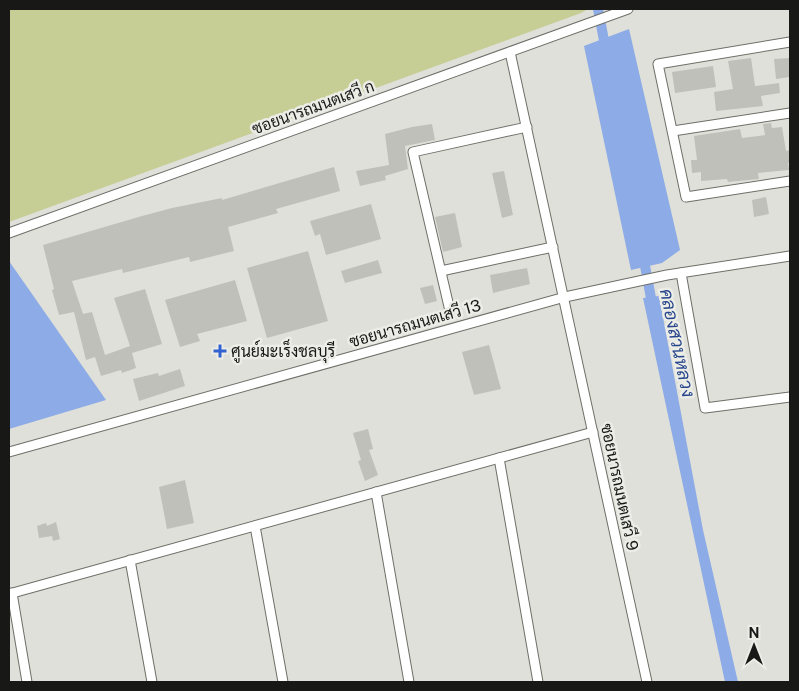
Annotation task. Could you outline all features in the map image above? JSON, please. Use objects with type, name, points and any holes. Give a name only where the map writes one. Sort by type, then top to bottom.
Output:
[{"type":"street","name":"ซอยนารถมนตเสวี ก","points":[[9,233],[627,9]]},
{"type":"street","points":[[790,42],[658,64],[686,197],[790,182]]},
{"type":"street","name":"ซอยนารถมนตเสวี 9","points":[[510,52],[647,682]]},
{"type":"street","points":[[673,131],[790,113]]},
{"type":"street","points":[[450,311],[413,152],[527,127]]},
{"type":"street","points":[[441,271],[553,247]]},
{"type":"street","points":[[790,256],[681,272],[705,408],[790,397]]},
{"type":"street","name":"ซอยนารถมนตเสวี 13","points":[[9,452],[564,297],[681,272]]},
{"type":"street","points":[[27,682],[10,594],[593,432]]},
{"type":"street","points":[[500,458],[538,682]]},
{"type":"street","points":[[376,492],[410,682]]},
{"type":"street","points":[[255,526],[283,682]]},
{"type":"street","points":[[130,560],[152,682]]},
{"type":"green space","points":[[9,9],[588,9],[9,222]]},
{"type":"water","points":[[629,29],[680,250],[662,263],[631,270],[584,46]]},
{"type":"water","points":[[9,261],[106,400],[9,429]]},
{"type":"water","points":[[659,296],[703,530],[738,682],[725,682],[643,298]]},
{"type":"building","points":[[751,58],[755,86],[779,83],[780,93],[761,96],[763,106],[716,111],[714,92],[733,89],[728,61]]},
{"type":"building","points":[[790,58],[790,77],[776,79],[774,59]]},
{"type":"building","points":[[713,66],[716,87],[675,93],[672,72]]},
{"type":"building","points":[[771,123],[772,128],[782,127],[786,151],[790,150],[789,170],[758,173],[759,179],[728,182],[727,179],[701,181],[701,172],[692,173],[691,160],[697,160],[694,136],[740,129],[742,138],[765,135],[763,124]]},
{"type":"building","points":[[432,124],[435,140],[405,146],[408,169],[385,176],[386,180],[360,186],[356,171],[389,165],[385,134]]},
{"type":"building","points":[[334,167],[340,191],[276,209],[278,213],[228,227],[234,251],[190,262],[189,257],[123,273],[122,269],[72,281],[83,314],[92,312],[105,355],[130,346],[114,298],[145,289],[162,344],[132,353],[136,368],[122,373],[121,370],[101,376],[95,357],[86,360],[74,312],[59,315],[43,245],[172,208],[222,198],[222,200]]},
{"type":"building","points":[[504,171],[513,215],[502,218],[492,173]]},
{"type":"building","points":[[766,197],[769,214],[754,217],[752,200]]},
{"type":"building","points":[[371,204],[381,239],[326,255],[320,234],[315,236],[310,221]]},
{"type":"building","points":[[455,213],[462,247],[443,252],[435,217]]},
{"type":"building","points":[[308,251],[328,321],[267,338],[247,268]]},
{"type":"building","points":[[378,260],[382,273],[345,283],[341,271]]},
{"type":"building","points":[[527,268],[530,284],[493,293],[490,275]]},
{"type":"building","points":[[235,280],[247,321],[197,334],[200,341],[180,347],[165,300]]},
{"type":"building","points":[[433,285],[437,301],[425,304],[420,288]]},
{"type":"building","points":[[489,345],[501,389],[474,395],[462,352]]},
{"type":"building","points":[[180,369],[185,386],[139,401],[133,379],[158,373],[159,376]]},
{"type":"building","points":[[368,429],[373,449],[369,450],[378,475],[365,481],[358,461],[361,460],[353,433]]},
{"type":"building","points":[[185,480],[194,523],[167,529],[159,487]]},
{"type":"building","points":[[56,522],[60,539],[53,541],[52,536],[39,538],[37,526],[46,523],[47,526]]},
{"type":"waterway","name":"คลองสวนหลวง","points":[[598,9],[606,51]]},
{"type":"waterway","name":"คลองสวนหลวง","points":[[643,255],[653,309]]},
{"type":"place","name":"ศูนย์มะเร็งชลบุรี","points":[[220,351]]}]
